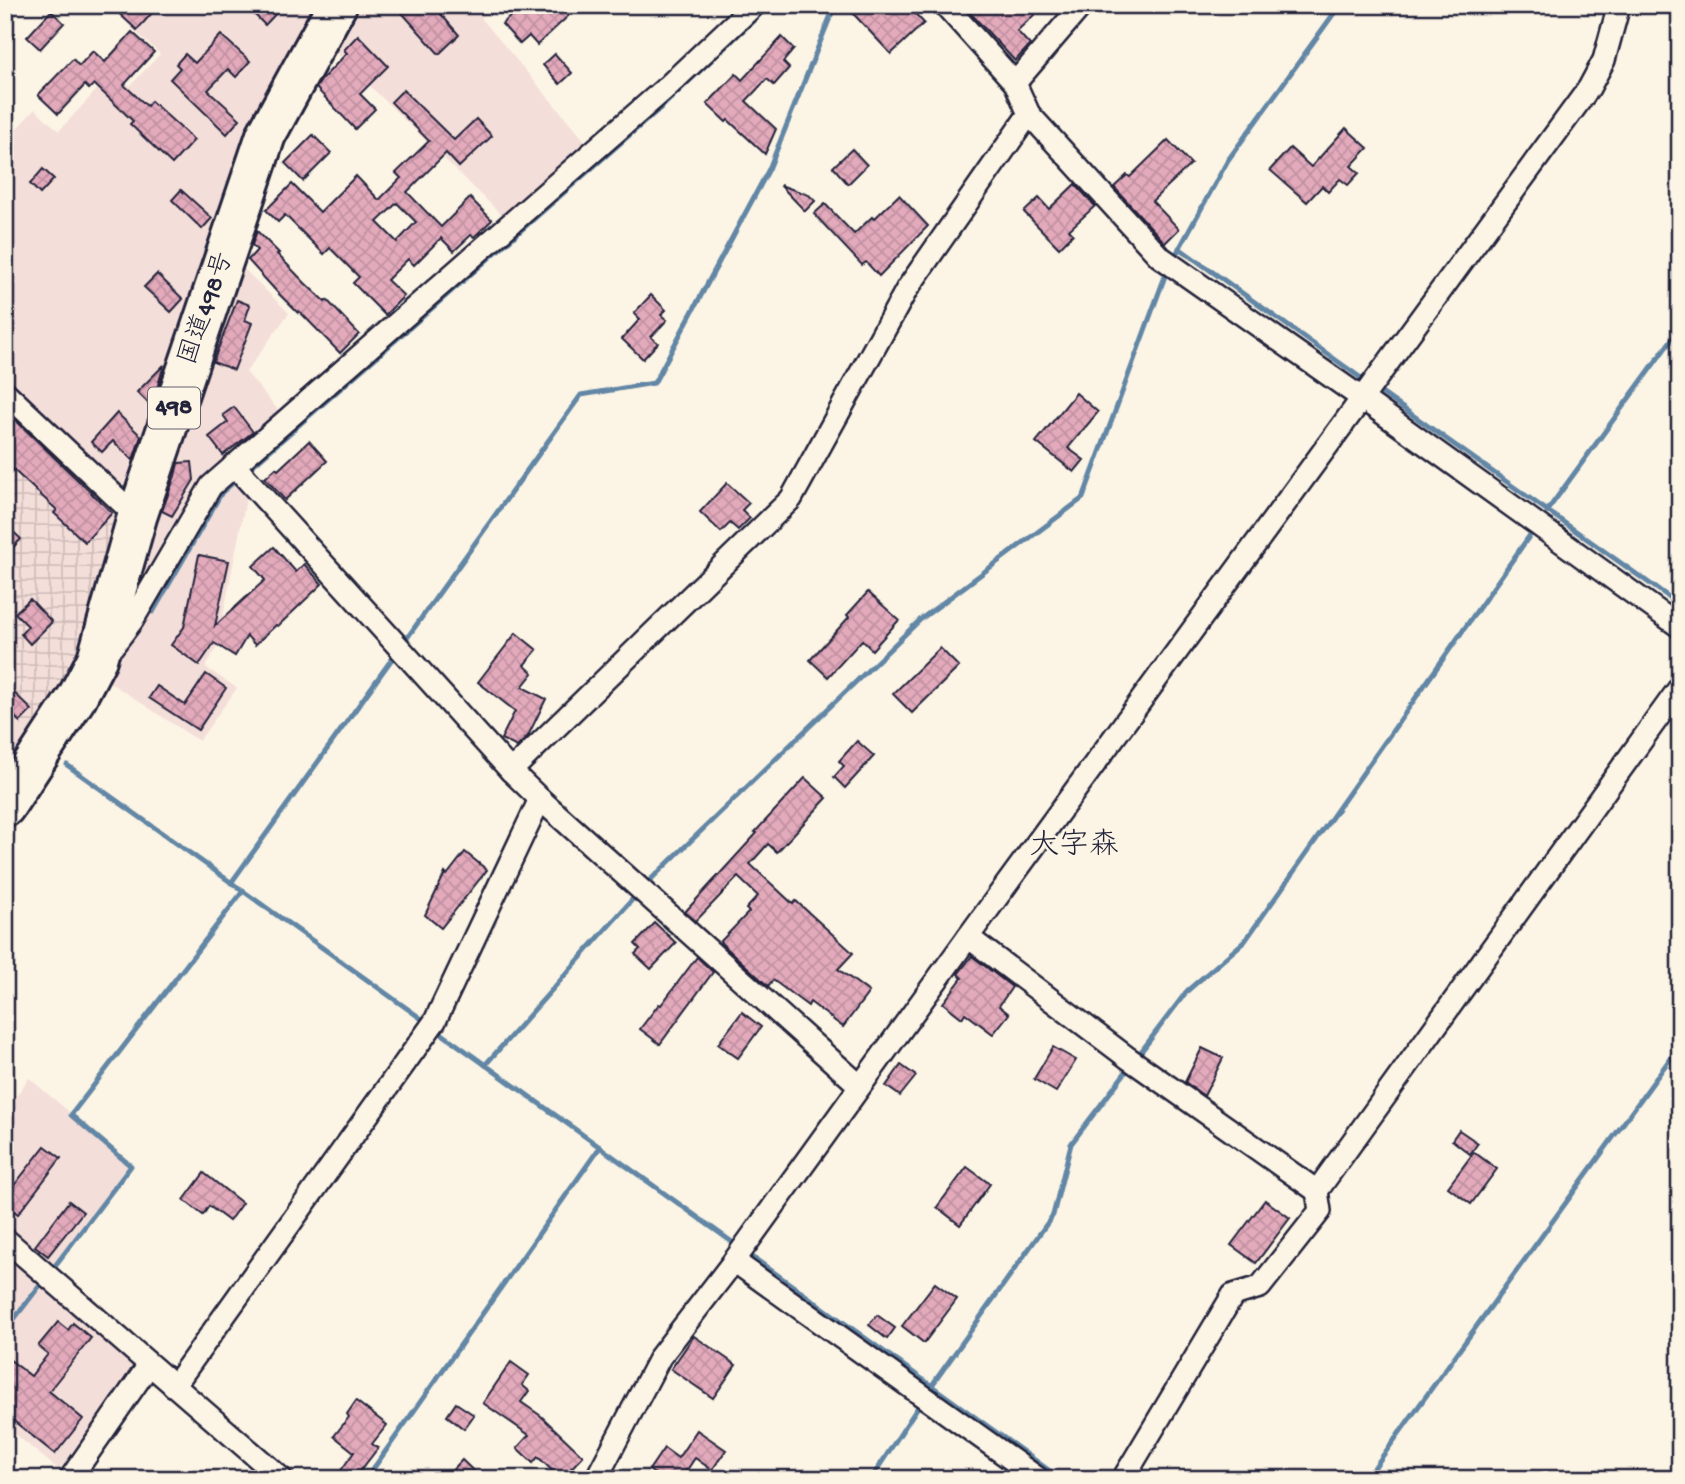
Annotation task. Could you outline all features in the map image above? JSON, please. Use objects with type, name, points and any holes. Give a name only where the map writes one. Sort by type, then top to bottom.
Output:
[{"type":"highway","name":"国道498号","points":[[5,807],[77,697],[97,659],[137,517],[266,135],[337,5]]},
{"type":"street","points":[[97,659],[113,646],[132,621],[211,486],[659,94],[754,5]]},
{"type":"street","points":[[944,5],[1015,83],[1029,114],[1159,256],[1680,627]]},
{"type":"street","points":[[1015,83],[1082,5]]},
{"type":"street","points":[[596,1479],[660,1357],[748,1242],[1589,88],[1604,60],[1619,5]]},
{"type":"street","points":[[512,771],[792,499],[907,289],[1029,114]]},
{"type":"street","points":[[5,392],[137,517]]},
{"type":"street","points":[[234,465],[540,799],[860,1086]]},
{"type":"street","points":[[1124,1479],[1233,1295],[1260,1287],[1320,1211],[1317,1191],[1680,687]]},
{"type":"street","points":[[174,1386],[432,1026],[540,799]]},
{"type":"street","points":[[968,937],[1134,1063],[1317,1191]]},
{"type":"street","points":[[5,1239],[282,1479]]},
{"type":"street","points":[[734,1261],[1039,1479]]},
{"type":"street","points":[[70,1479],[149,1365]]},
{"type":"shaded area","points":[[107,5],[315,5],[248,130],[222,199],[126,499],[5,385],[5,141],[35,109],[59,131],[114,71],[130,86],[160,54]]},
{"type":"shaded area","points":[[350,5],[495,5],[481,18],[592,149],[509,222],[328,45]]},
{"type":"shaded area","points":[[235,260],[289,313],[246,372],[283,416],[228,467],[248,489],[217,647],[205,667],[237,688],[199,741],[103,678]]},
{"type":"shaded area","points":[[5,402],[122,514],[74,668],[32,736],[5,711]]},
{"type":"shaded area","points":[[5,711],[32,736],[5,778]]},
{"type":"shaded area","points":[[29,1078],[130,1163],[51,1267],[147,1350],[59,1470],[5,1426],[5,1112]]},
{"type":"building","points":[[110,5],[159,5],[137,30]]},
{"type":"building","points":[[245,5],[284,5],[265,25]]},
{"type":"building","points":[[395,5],[433,5],[459,35],[439,54]]},
{"type":"building","points":[[523,5],[580,5],[537,45],[529,36],[520,44],[502,24]]},
{"type":"building","points":[[845,5],[907,5],[924,23],[891,54]]},
{"type":"building","points":[[963,5],[1027,5],[1035,14],[1017,31],[1030,45],[1015,61]]},
{"type":"building","points":[[51,11],[64,23],[40,49],[27,37]]},
{"type":"building","points":[[132,32],[154,52],[124,85],[147,106],[151,101],[194,140],[172,164],[130,124],[133,121],[94,84],[89,89],[85,85],[58,114],[38,95],[73,59],[79,66],[93,51],[105,62]]},
{"type":"building","points":[[221,35],[250,61],[236,77],[228,69],[208,90],[240,119],[227,134],[170,79],[180,68],[176,64],[185,54],[195,63]]},
{"type":"building","points":[[358,35],[388,66],[360,94],[375,109],[355,129],[316,88],[347,53],[344,50]]},
{"type":"building","points":[[782,37],[794,49],[783,62],[789,68],[774,85],[767,79],[746,101],[776,129],[765,154],[707,104],[736,74],[742,80]]},
{"type":"building","points":[[555,54],[572,73],[560,84],[543,65]]},
{"type":"building","points":[[403,90],[454,140],[476,119],[492,136],[459,167],[446,153],[407,192],[441,227],[470,198],[492,220],[454,251],[441,238],[414,265],[408,259],[387,280],[404,296],[385,315],[353,283],[359,277],[330,248],[324,254],[285,215],[278,222],[266,210],[292,184],[320,212],[356,176],[379,200],[401,178],[396,173],[429,141],[391,102]],"holes":[[[397,203],[416,222],[397,242],[377,222]]]},
{"type":"building","points":[[1346,128],[1368,148],[1351,166],[1359,173],[1348,185],[1340,179],[1328,192],[1322,186],[1307,202],[1270,170],[1290,148],[1311,167]]},
{"type":"building","points":[[313,135],[331,153],[303,181],[285,163]]},
{"type":"building","points":[[1168,140],[1191,164],[1152,201],[1179,229],[1165,243],[1114,187],[1127,175],[1130,177]]},
{"type":"building","points":[[852,149],[867,165],[848,184],[833,167]]},
{"type":"building","points":[[43,169],[54,179],[40,194],[30,184]]},
{"type":"building","points":[[1075,184],[1095,206],[1069,230],[1073,234],[1059,248],[1024,212],[1039,198],[1049,209]]},
{"type":"building","points":[[780,185],[809,195],[815,201],[805,211]]},
{"type":"building","points":[[181,190],[212,218],[202,229],[172,200]]},
{"type":"building","points":[[899,195],[928,226],[879,276],[866,262],[862,265],[814,214],[825,204],[854,234]]},
{"type":"building","points":[[257,231],[305,283],[325,302],[327,300],[359,334],[340,353],[248,260],[257,250],[252,245]]},
{"type":"building","points":[[157,274],[183,299],[171,312],[144,287]]},
{"type":"building","points":[[651,295],[666,310],[661,315],[667,320],[651,337],[658,343],[643,359],[622,339],[640,319],[634,313]]},
{"type":"building","points":[[237,300],[250,305],[245,320],[252,323],[234,370],[213,362]]},
{"type":"building","points":[[164,365],[155,395],[151,406],[137,392]]},
{"type":"building","points":[[1076,393],[1098,412],[1068,448],[1084,460],[1074,472],[1036,442]]},
{"type":"building","points":[[234,407],[253,432],[223,455],[209,437],[228,422],[223,415]]},
{"type":"building","points":[[5,410],[112,513],[85,542],[54,513],[57,510],[5,462]]},
{"type":"building","points":[[117,413],[141,436],[133,460],[113,441],[102,452],[91,442]]},
{"type":"building","points":[[309,441],[327,461],[285,500],[265,478],[276,468],[278,470]]},
{"type":"building","points":[[192,462],[194,480],[172,516],[162,511],[178,463]]},
{"type":"building","points":[[727,483],[749,503],[742,510],[750,518],[738,530],[730,523],[721,532],[700,512]]},
{"type":"building","points":[[5,524],[21,539],[5,556]]},
{"type":"building","points":[[274,547],[296,572],[304,564],[322,584],[255,645],[247,636],[235,656],[214,643],[199,665],[171,645],[184,627],[199,555],[229,561],[215,626],[265,580],[253,566]]},
{"type":"building","points":[[868,592],[899,620],[872,650],[862,640],[828,677],[810,660]]},
{"type":"building","points":[[30,599],[52,622],[30,644],[21,634],[28,626],[15,613]]},
{"type":"building","points":[[516,633],[537,650],[524,665],[533,673],[522,687],[546,699],[528,736],[517,747],[501,739],[515,711],[478,682]]},
{"type":"building","points":[[940,648],[959,667],[912,713],[893,694]]},
{"type":"building","points":[[206,674],[226,688],[198,730],[149,698],[157,686],[185,705]]},
{"type":"building","points":[[5,684],[32,710],[20,722],[5,708]]},
{"type":"building","points":[[857,741],[874,756],[845,788],[834,777],[844,766],[839,761]]},
{"type":"building","points":[[805,778],[827,798],[777,852],[768,844],[750,864],[793,904],[796,901],[853,953],[838,969],[869,992],[843,1027],[810,1002],[808,1006],[773,980],[768,986],[720,942],[749,912],[746,909],[758,896],[738,877],[696,921],[685,912]]},
{"type":"building","points":[[465,852],[487,870],[441,928],[425,915],[445,873],[447,875]]},
{"type":"building","points":[[655,923],[676,943],[651,969],[635,954],[640,949],[635,944]]},
{"type":"building","points":[[972,956],[1012,987],[999,1006],[1009,1014],[993,1034],[965,1013],[962,1018],[943,1003],[962,978],[958,974]]},
{"type":"building","points":[[697,957],[713,972],[660,1044],[640,1029]]},
{"type":"building","points":[[742,1012],[761,1027],[738,1058],[718,1044]]},
{"type":"building","points":[[1053,1047],[1076,1060],[1056,1092],[1034,1079]]},
{"type":"building","points":[[1202,1048],[1223,1058],[1204,1096],[1185,1082]]},
{"type":"building","points":[[901,1065],[916,1076],[900,1096],[886,1086]]},
{"type":"building","points":[[1459,1130],[1478,1143],[1470,1154],[1452,1140]]},
{"type":"building","points":[[45,1146],[61,1158],[18,1214],[5,1204],[5,1197]]},
{"type":"building","points":[[1474,1152],[1497,1169],[1471,1204],[1448,1187]]},
{"type":"building","points":[[967,1167],[990,1184],[960,1225],[937,1207]]},
{"type":"building","points":[[204,1173],[242,1203],[229,1221],[209,1206],[203,1215],[184,1200]]},
{"type":"building","points":[[1265,1200],[1290,1218],[1256,1263],[1231,1245]]},
{"type":"building","points":[[69,1201],[83,1212],[48,1256],[35,1246]]},
{"type":"building","points":[[935,1283],[957,1299],[924,1343],[902,1326]]},
{"type":"building","points":[[877,1315],[895,1328],[887,1339],[869,1325]]},
{"type":"building","points":[[58,1322],[68,1330],[73,1323],[91,1338],[49,1391],[83,1419],[55,1454],[5,1414],[5,1356],[31,1376],[48,1354],[38,1346]]},
{"type":"building","points":[[694,1336],[736,1365],[713,1398],[671,1369]]},
{"type":"building","points":[[511,1362],[529,1375],[522,1385],[529,1391],[521,1402],[541,1416],[583,1456],[561,1479],[538,1457],[533,1463],[517,1448],[529,1435],[483,1403]]},
{"type":"building","points":[[356,1401],[387,1425],[372,1444],[378,1448],[354,1479],[335,1479],[354,1452],[334,1436],[349,1417],[347,1414]]},
{"type":"building","points":[[456,1403],[474,1415],[464,1429],[447,1416]]},
{"type":"building","points":[[697,1430],[726,1450],[712,1470],[695,1458],[681,1479],[662,1479],[649,1470],[664,1448],[678,1458]]},
{"type":"building","points":[[462,1460],[482,1479],[444,1479]]},
{"type":"waterway","points":[[252,466],[666,103],[770,5]]},
{"type":"waterway","points":[[407,638],[581,395],[654,383],[769,169],[835,5]]},
{"type":"waterway","points":[[1173,260],[1228,160],[1340,5]]},
{"type":"waterway","points":[[1179,248],[1368,383]]},
{"type":"waterway","points":[[645,885],[921,619],[1083,498],[1168,268]]},
{"type":"waterway","points":[[1547,511],[1680,328]]},
{"type":"waterway","points":[[1376,389],[1680,605]]},
{"type":"waterway","points":[[153,612],[222,492],[235,481]]},
{"type":"waterway","points":[[1137,1057],[1187,991],[1245,941],[1530,535]]},
{"type":"waterway","points":[[231,883],[394,656]]},
{"type":"waterway","points":[[67,765],[426,1022]]},
{"type":"waterway","points":[[54,1267],[131,1166],[71,1115],[243,891]]},
{"type":"waterway","points":[[485,1065],[639,892]]},
{"type":"waterway","points":[[434,1028],[739,1247]]},
{"type":"waterway","points":[[1366,1479],[1680,1045]]},
{"type":"waterway","points":[[930,1388],[1053,1215],[1071,1144],[1131,1065]]},
{"type":"waterway","points":[[366,1479],[600,1147]]},
{"type":"waterway","points":[[747,1253],[1061,1479]]},
{"type":"waterway","points":[[5,1331],[41,1284]]},
{"type":"waterway","points":[[871,1479],[921,1402]]},
{"type":"district","name":"大字森","points":[[1074,847]]}]
